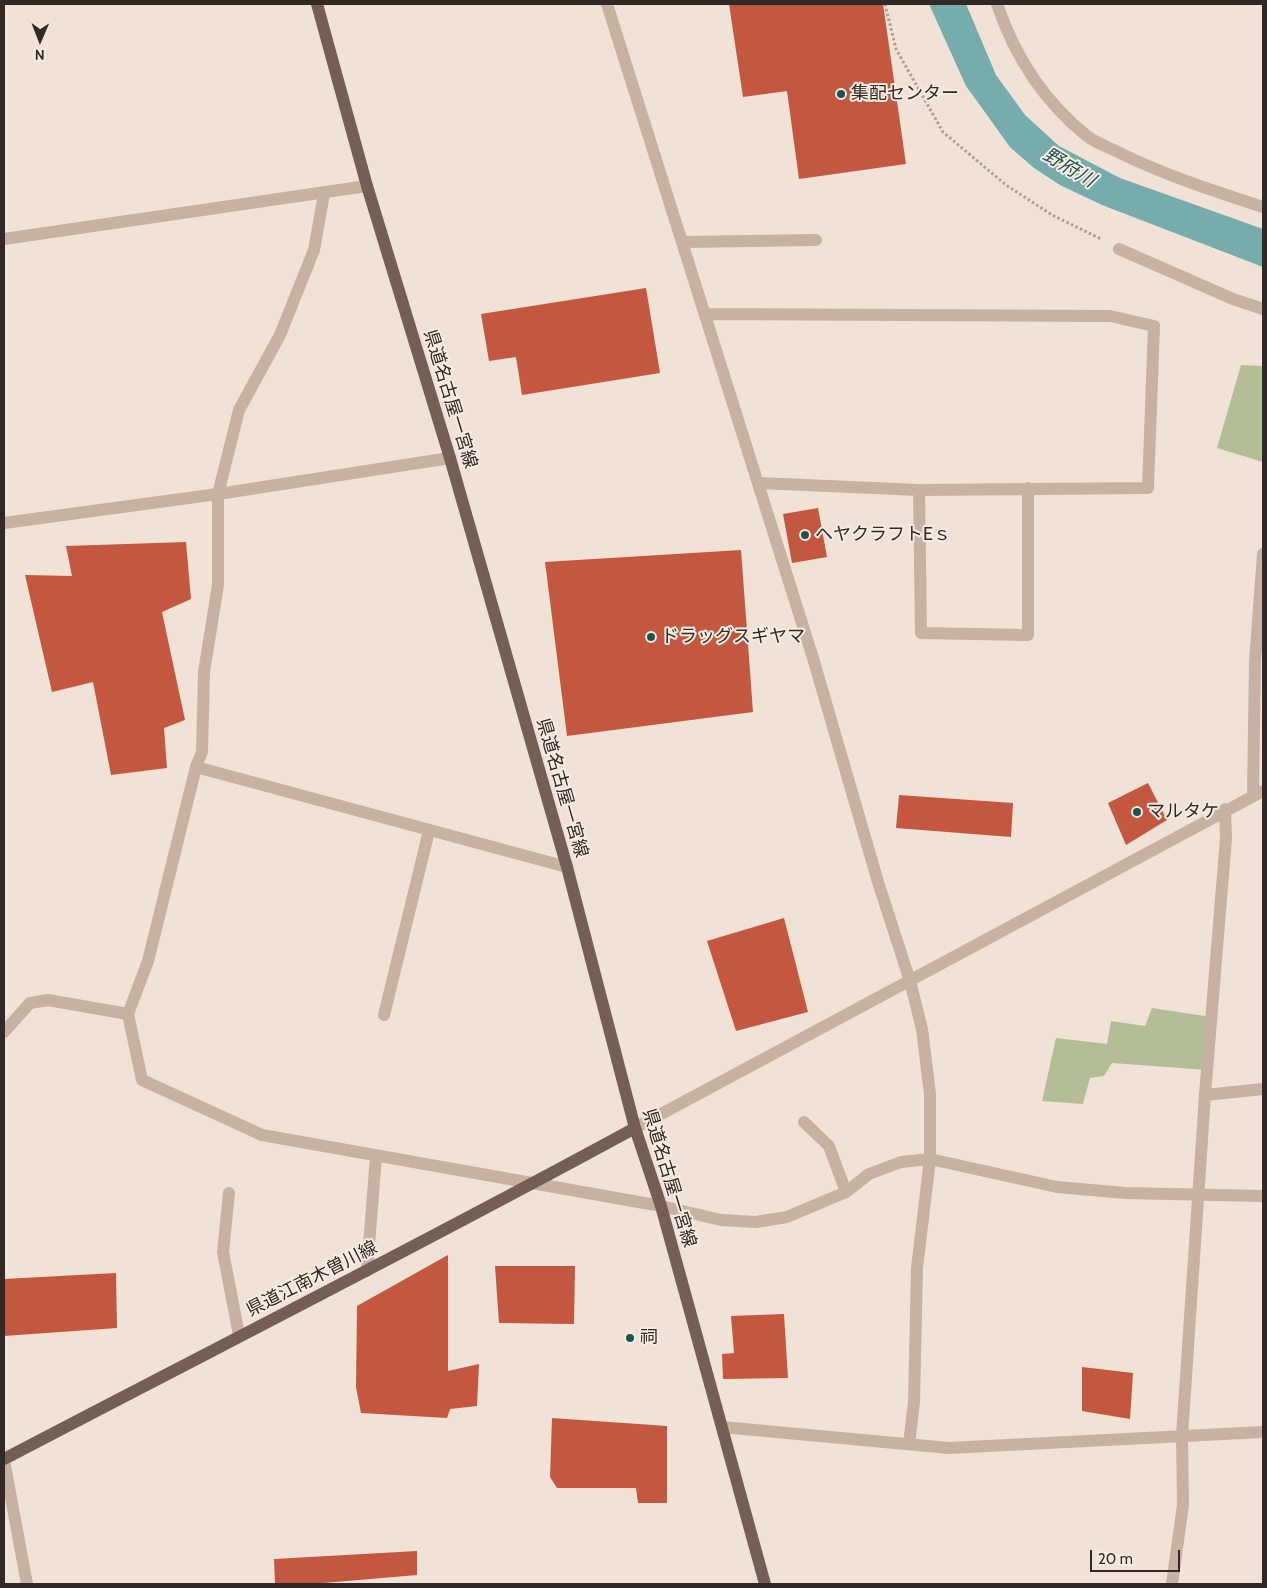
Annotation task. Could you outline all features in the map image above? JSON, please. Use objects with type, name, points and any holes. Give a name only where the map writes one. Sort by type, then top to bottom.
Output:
[{"type":"main road","name":"県道名古屋一宮線","points":[[317,4],[367,186],[450,458],[567,867],[635,1128],[661,1206],[765,1584]]},
{"type":"main road","name":"県道江南木曽川線","points":[[4,1459],[239,1335],[367,1272],[635,1128]]},
{"type":"street","points":[[607,4],[759,483],[878,882],[910,981],[922,1029],[930,1094],[930,1159],[917,1268],[914,1402],[909,1444]]},
{"type":"street","points":[[996,4],[1003,24],[1032,79],[1050,101],[1089,138],[1147,166],[1263,207]]},
{"type":"street","points":[[4,239],[324,194],[367,186]]},
{"type":"street","points":[[324,194],[314,250],[280,335],[239,410],[218,494],[218,585],[204,672],[202,752],[196,768],[148,961],[128,1014],[142,1080],[262,1135],[661,1206],[721,1220],[756,1222],[787,1217],[846,1192],[869,1174],[901,1162],[930,1159],[1057,1186],[1125,1193],[1263,1196]]},
{"type":"street","points":[[683,242],[816,240]]},
{"type":"street","points":[[1119,249],[1233,299],[1263,309]]},
{"type":"street","points":[[705,314],[1110,316],[1154,326],[1148,488],[919,490],[759,483]]},
{"type":"street","points":[[4,523],[218,494],[450,458]]},
{"type":"street","points":[[919,490],[921,633],[1028,635],[1028,488]]},
{"type":"street","points":[[635,1128],[1258,793],[1255,661],[1263,555]]},
{"type":"street","points":[[196,768],[567,867]]},
{"type":"street","points":[[1172,1584],[1183,1505],[1182,1436],[1205,1095],[1226,838],[1225,810]]},
{"type":"street","points":[[384,1015],[429,830]]},
{"type":"street","points":[[4,1032],[30,1003],[48,1000],[128,1014]]},
{"type":"street","points":[[1205,1095],[1263,1089]]},
{"type":"street","points":[[804,1122],[829,1146],[846,1192]]},
{"type":"street","points":[[367,1272],[376,1156]]},
{"type":"street","points":[[229,1193],[223,1252],[239,1335]]},
{"type":"street","points":[[722,1427],[949,1448],[1263,1432]]},
{"type":"street","points":[[4,1459],[27,1584]]},
{"type":"path","points":[[885,4],[896,49],[943,132],[1006,185],[1052,215],[1119,249]]},
{"type":"green space","points":[[1241,365],[1263,366],[1263,462],[1217,448]]},
{"type":"green space","points":[[1152,1008],[1211,1017],[1207,1070],[1112,1063],[1104,1076],[1090,1078],[1083,1104],[1042,1101],[1056,1038],[1107,1044],[1111,1021],[1145,1026]]},
{"type":"water","name":"野府川","points":[[929,4],[966,4],[996,75],[1025,115],[1059,146],[1120,178],[1263,229],[1263,267],[1102,205],[1060,185],[1034,168],[1010,147],[966,86]]},
{"type":"building","name":"集配センター","points":[[729,4],[883,4],[906,164],[799,179],[787,91],[743,97]]},
{"type":"building","points":[[646,288],[660,373],[522,395],[516,357],[489,361],[481,314]]},
{"type":"building","name":"ヘヤクラフトEｓ","points":[[818,508],[827,557],[792,563],[783,514]]},
{"type":"building","points":[[186,542],[191,599],[162,612],[185,720],[164,728],[167,768],[111,775],[93,682],[52,692],[25,575],[72,576],[66,546]]},
{"type":"building","name":"ドラッグスギヤマ","points":[[741,550],[753,712],[567,736],[545,562]]},
{"type":"building","name":"マルタケ","points":[[1148,783],[1167,820],[1126,845],[1108,803]]},
{"type":"building","points":[[899,795],[1013,803],[1011,837],[896,828]]},
{"type":"building","points":[[784,918],[808,1012],[736,1031],[707,941]]},
{"type":"building","points":[[448,1255],[448,1371],[479,1364],[477,1406],[450,1409],[447,1418],[361,1413],[356,1387],[357,1306]]},
{"type":"building","points":[[495,1266],[575,1266],[574,1324],[499,1323]]},
{"type":"building","points":[[116,1273],[117,1328],[4,1336],[4,1279]]},
{"type":"building","points":[[784,1314],[788,1378],[723,1379],[722,1354],[734,1353],[731,1316]]},
{"type":"building","points":[[1082,1367],[1133,1373],[1130,1419],[1082,1411]]},
{"type":"building","points":[[552,1418],[667,1426],[667,1503],[638,1503],[636,1488],[557,1488],[550,1477]]},
{"type":"building","points":[[417,1551],[417,1575],[312,1584],[275,1584],[274,1559]]},
{"type":"place","name":"集配センター","points":[[841,94]]},
{"type":"place","name":"ヘヤクラフトEｓ","points":[[805,535]]},
{"type":"place","name":"ドラッグスギヤマ","points":[[651,637]]},
{"type":"place","name":"マルタケ","points":[[1137,812]]},
{"type":"place","name":"祠","points":[[630,1338]]}]
